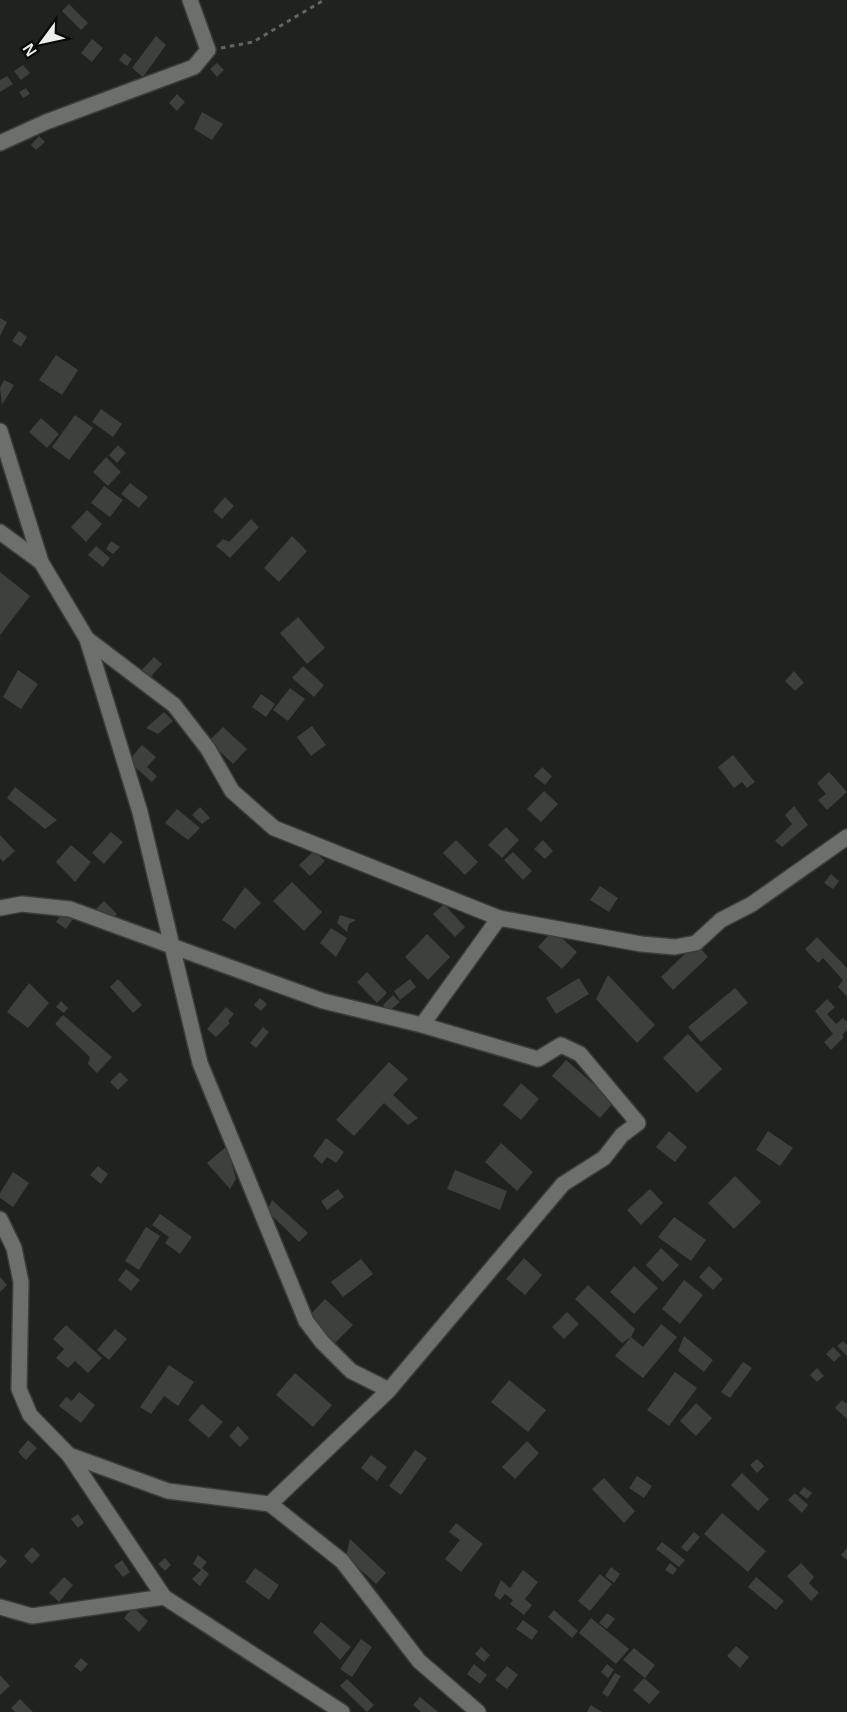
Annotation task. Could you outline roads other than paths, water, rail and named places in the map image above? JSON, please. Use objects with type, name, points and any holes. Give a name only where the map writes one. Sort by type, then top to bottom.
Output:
[{"type":"street","points":[[0,142],[46,122],[194,68],[207,51],[190,0]]},
{"type":"street","points":[[0,431],[41,562],[87,639],[140,812],[200,1063],[306,1321],[322,1342],[351,1371],[389,1390]]},
{"type":"street","points":[[0,532],[41,562]]},
{"type":"street","points":[[87,639],[174,705],[208,749],[232,791],[274,828],[499,918],[642,944],[675,947],[696,944],[721,920],[752,904],[847,837]]},
{"type":"street","points":[[0,908],[22,904],[70,909],[323,1001],[538,1059],[561,1045],[580,1054],[638,1123],[622,1135],[604,1158],[563,1184],[389,1390],[270,1504]]},
{"type":"street","points":[[422,1026],[499,918]]},
{"type":"street","points":[[0,1219],[14,1248],[21,1282],[19,1389],[30,1415],[69,1455],[164,1597],[342,1712]]},
{"type":"street","points":[[69,1455],[168,1491],[270,1504],[342,1561],[419,1661],[478,1712]]},
{"type":"street","points":[[0,1607],[32,1616],[164,1597]]}]
